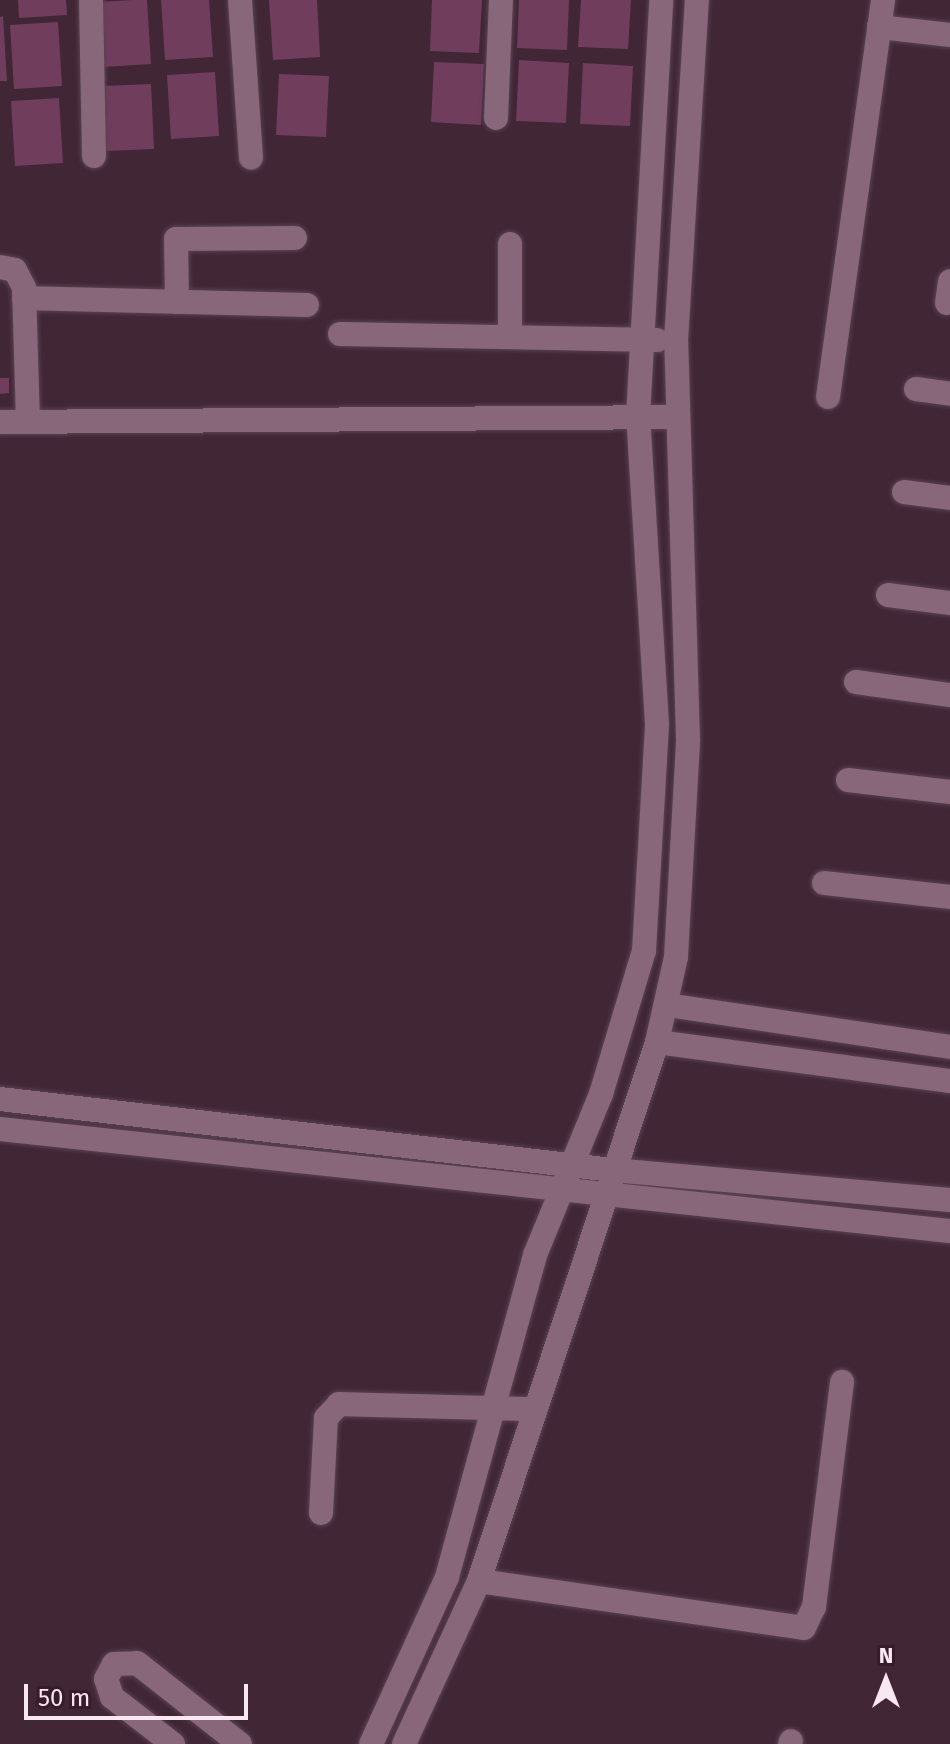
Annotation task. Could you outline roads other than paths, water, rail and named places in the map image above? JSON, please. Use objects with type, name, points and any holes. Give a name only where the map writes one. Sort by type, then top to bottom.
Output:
[{"type":"street","points":[[91,0],[94,156]]},
{"type":"street","points":[[240,0],[251,158]]},
{"type":"street","points":[[496,118],[501,0]]},
{"type":"street","points":[[371,1744],[447,1577],[491,1407],[558,1192],[629,1015],[652,891],[657,709],[638,417],[661,0]]},
{"type":"street","points":[[404,1744],[479,1581],[667,1005],[683,909],[688,822],[676,341],[697,0]]},
{"type":"street","points":[[828,397],[883,0]]},
{"type":"street","points":[[879,27],[950,35]]},
{"type":"street","points":[[177,302],[176,239],[295,238]]},
{"type":"street","points":[[510,244],[510,337]]},
{"type":"street","points":[[0,267],[15,270],[24,298],[28,422]]},
{"type":"street","points":[[24,298],[307,305]]},
{"type":"street","points":[[340,334],[676,341]]},
{"type":"street","points":[[916,389],[950,394]]},
{"type":"street","points":[[0,422],[676,417]]},
{"type":"street","points":[[904,492],[950,498]]},
{"type":"street","points":[[888,595],[950,603]]},
{"type":"street","points":[[856,682],[950,695]]},
{"type":"street","points":[[848,780],[950,792]]},
{"type":"street","points":[[824,883],[950,897]]},
{"type":"street","points":[[667,1005],[950,1047]]},
{"type":"street","points":[[657,1042],[950,1081]]},
{"type":"street","points":[[0,1099],[613,1170],[950,1200]]},
{"type":"street","points":[[0,1129],[602,1197],[950,1231]]},
{"type":"street","points":[[479,1581],[804,1628],[814,1607],[842,1382]]},
{"type":"street","points":[[321,1513],[331,1409],[352,1402],[534,1409]]},
{"type":"street","points":[[173,1744],[112,1697],[106,1679],[114,1664],[137,1663],[240,1744]]}]
